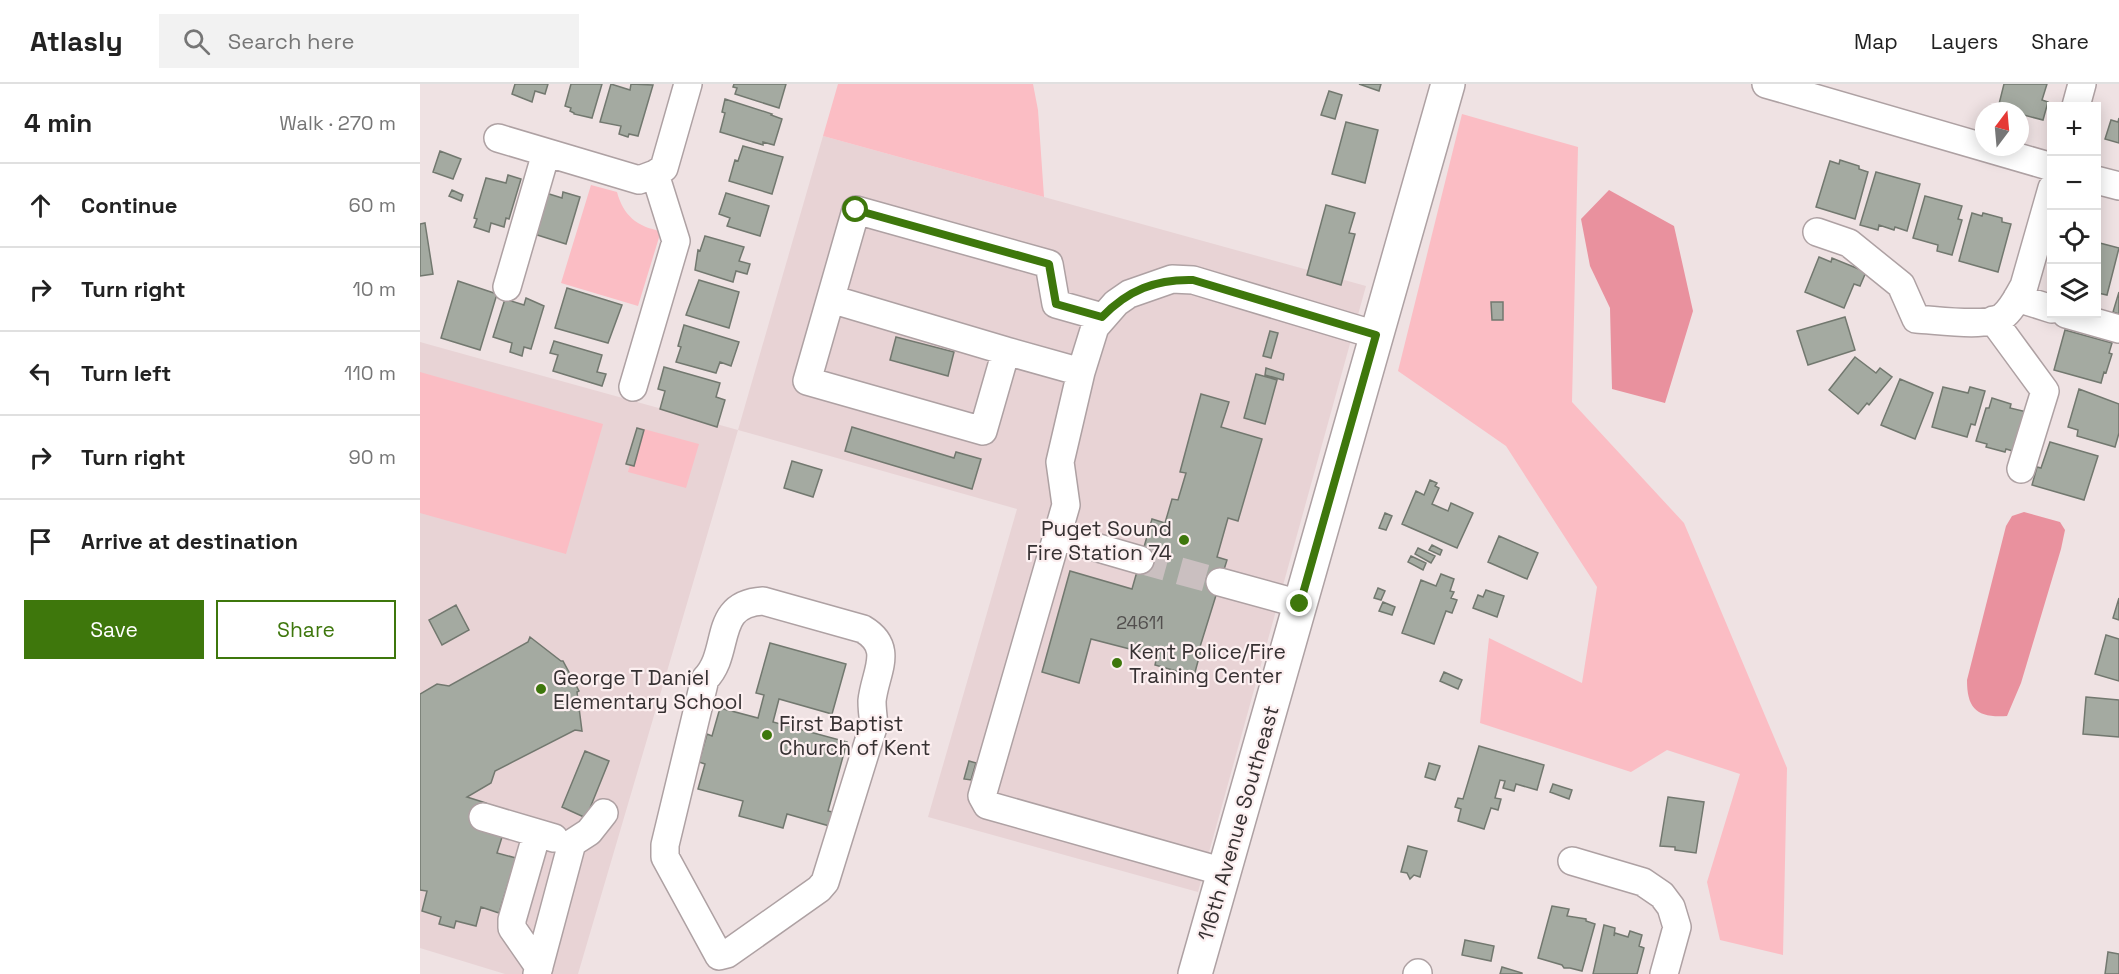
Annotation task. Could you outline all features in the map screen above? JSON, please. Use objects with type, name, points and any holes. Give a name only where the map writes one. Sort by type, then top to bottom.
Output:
[{"type":"main road","name":"116th Avenue Southeast","points":[[1195,974],[1448,84]]},
{"type":"street","points":[[498,138],[639,180],[664,168],[688,84]]},
{"type":"street","points":[[1766,84],[1837,94],[2047,165]]},
{"type":"street","points":[[2077,102],[2082,84]]},
{"type":"street","points":[[507,286],[546,153]]},
{"type":"street","points":[[633,387],[676,241],[655,174]]},
{"type":"street","points":[[2101,181],[2119,186]]},
{"type":"street","points":[[1817,232],[1849,243],[1901,285],[1916,319],[1978,323],[2001,318],[2013,306],[2024,286],[2047,206]]},
{"type":"street","points":[[1006,351],[983,431],[807,381],[856,210],[1049,264],[1056,304],[1102,317]]},
{"type":"street","points":[[1224,872],[987,806],[983,801],[983,788],[1066,505],[1060,462],[1082,372],[1095,327],[1102,317],[1129,294],[1172,279],[1193,280],[1376,335]]},
{"type":"street","points":[[831,298],[1082,372]]},
{"type":"street","points":[[2017,298],[2047,307]]},
{"type":"street","points":[[2080,318],[2119,329]]},
{"type":"street","points":[[1993,320],[2045,391],[2021,469]]},
{"type":"street","points":[[1057,536],[1140,560]]},
{"type":"street","points":[[1220,582],[1300,604]]},
{"type":"street","points":[[763,601],[863,629],[873,635],[880,646],[882,658],[872,702],[874,724],[825,882],[819,889],[727,954],[717,965],[664,856],[665,845],[705,679],[714,670],[728,621],[741,607],[763,601]]},
{"type":"street","points":[[538,971],[572,843],[589,832],[604,813]]},
{"type":"street","points":[[483,817],[572,843]]},
{"type":"street","points":[[537,833],[512,920],[512,928],[538,971]]},
{"type":"street","points":[[1572,861],[1643,882],[1662,896],[1671,907],[1677,927],[1664,974]]},
{"type":"shaded area","points":[[838,84],[1033,84],[1038,110],[1044,197],[823,136]]},
{"type":"shaded area","points":[[1462,114],[1578,147],[1572,402],[1684,523],[1787,768],[1783,955],[1720,940],[1707,882],[1740,774],[1667,750],[1631,772],[1480,723],[1489,638],[1582,683],[1597,587],[1506,446],[1398,371]]},
{"type":"shaded area","name":"Kent Police/Fire Training Center","points":[[823,136],[1366,286],[1198,892],[928,817],[1017,509],[738,430]]},
{"type":"shaded area","points":[[591,185],[617,192],[623,207],[632,219],[661,231],[638,306],[561,283]]},
{"type":"shaded area","points":[[1609,190],[1674,226],[1693,311],[1665,403],[1612,389],[1610,308],[1590,266],[1581,219]]},
{"type":"shaded area","name":"George T Daniel Elementary School","points":[[420,342],[738,430],[578,974],[505,974],[420,948]]},
{"type":"shaded area","points":[[420,372],[603,424],[566,554],[420,513]]},
{"type":"shaded area","points":[[640,428],[699,444],[686,488],[628,472]]},
{"type":"shaded area","points":[[2024,512],[2060,522],[2065,530],[2021,683],[2007,716],[1988,715],[1976,710],[1972,705],[1967,690],[1967,680],[2006,526],[2012,516]]},
{"type":"building","points":[[515,84],[548,84],[545,94],[535,91],[532,102],[512,94]]},
{"type":"building","points":[[571,84],[602,84],[592,118],[574,114],[570,111],[571,108],[565,106]]},
{"type":"building","points":[[611,84],[630,90],[631,84],[653,85],[638,136],[629,134],[628,137],[619,134],[621,126],[600,122]]},
{"type":"building","points":[[734,84],[786,84],[779,108],[735,94],[737,88],[733,87]]},
{"type":"building","points":[[1359,84],[1381,84],[1379,91]]},
{"type":"building","points":[[2004,84],[2047,84],[2042,100],[2048,102],[2043,120],[2029,116],[2029,102],[2000,102]]},
{"type":"building","points":[[1329,91],[1342,95],[1335,119],[1321,115]]},
{"type":"building","points":[[725,99],[782,119],[774,145],[763,142],[763,145],[720,132],[725,113],[722,112]]},
{"type":"building","points":[[2119,118],[2119,143],[2105,139],[2111,120],[2118,122]]},
{"type":"building","points":[[1346,122],[1378,130],[1365,183],[1332,174]]},
{"type":"building","points":[[743,146],[783,157],[772,194],[729,181],[735,160],[738,161]]},
{"type":"building","points":[[440,151],[461,159],[453,179],[433,172]]},
{"type":"building","points":[[1840,160],[1859,166],[1859,169],[1868,172],[1855,219],[1816,207],[1830,161],[1839,164]]},
{"type":"building","points":[[1876,172],[1920,184],[1907,231],[1879,225],[1878,230],[1860,225]]},
{"type":"building","points":[[508,175],[521,179],[509,219],[506,218],[504,227],[491,223],[489,232],[474,227],[477,219],[474,218],[486,178],[506,183]]},
{"type":"building","points":[[452,190],[463,195],[461,201],[449,196]]},
{"type":"building","points":[[563,192],[580,197],[566,244],[534,234],[546,193],[562,198]]},
{"type":"building","points":[[726,193],[769,206],[760,236],[727,226],[730,218],[719,214]]},
{"type":"building","points":[[1925,196],[1962,206],[1958,219],[1962,220],[1952,255],[1937,251],[1938,245],[1913,238]]},
{"type":"building","points":[[1326,205],[1355,213],[1349,233],[1355,234],[1341,285],[1307,275]]},
{"type":"building","points":[[1972,213],[1982,216],[1983,213],[2002,218],[2002,222],[2011,224],[1998,272],[1959,261]]},
{"type":"building","points":[[425,223],[433,274],[420,276],[420,224]]},
{"type":"building","points":[[705,236],[744,247],[739,261],[750,264],[747,274],[736,271],[733,282],[695,270],[698,250],[700,251]]},
{"type":"building","points":[[2101,243],[2119,248],[2107,295],[2101,294]]},
{"type":"building","points":[[1819,257],[1831,262],[1832,258],[1866,272],[1860,286],[1854,284],[1844,308],[1805,292]]},
{"type":"building","points":[[699,280],[739,292],[729,328],[686,315]]},
{"type":"building","points":[[458,281],[497,294],[480,350],[441,338]]},
{"type":"building","points":[[567,288],[622,305],[608,343],[555,328]]},
{"type":"building","points":[[2119,292],[2119,314],[2113,312]]},
{"type":"building","points":[[526,298],[544,306],[531,349],[524,347],[522,356],[510,352],[512,343],[493,337],[505,299],[524,305]]},
{"type":"building","points":[[1491,302],[1503,302],[1503,320],[1492,320]]},
{"type":"building","points":[[1845,317],[1855,350],[1808,365],[1797,331]]},
{"type":"building","points":[[684,325],[739,342],[731,366],[720,362],[716,373],[676,362]]},
{"type":"building","points":[[2065,330],[2112,343],[2109,353],[2112,354],[2101,383],[2054,370]]},
{"type":"building","points":[[1270,331],[1278,333],[1271,358],[1263,356]]},
{"type":"building","points":[[896,337],[954,352],[948,376],[890,360]]},
{"type":"building","points":[[554,341],[602,355],[597,372],[606,374],[602,386],[553,371],[558,355],[550,353]]},
{"type":"building","points":[[1855,357],[1876,373],[1880,368],[1892,377],[1869,405],[1867,403],[1858,414],[1829,390]]},
{"type":"building","points":[[664,367],[720,383],[716,397],[725,400],[717,427],[660,409],[665,391],[658,389]]},
{"type":"building","points":[[1266,368],[1284,374],[1283,380],[1265,375]]},
{"type":"building","points":[[1256,374],[1277,380],[1265,424],[1244,418]]},
{"type":"building","points":[[1900,379],[1933,393],[1915,439],[1881,425]]},
{"type":"building","points":[[1943,387],[1968,393],[1970,387],[1985,391],[1975,425],[1971,424],[1967,437],[1932,427]]},
{"type":"building","points":[[2079,389],[2119,404],[2119,433],[2115,447],[2077,436],[2078,430],[2068,427]]},
{"type":"building","name":"Puget Sound Fire Station 74","points":[[1201,394],[1229,402],[1221,427],[1262,439],[1238,521],[1228,518],[1217,557],[1227,560],[1199,650],[1201,650],[1194,676],[1155,665],[1157,656],[1091,639],[1079,683],[1042,672],[1070,571],[1132,589],[1152,519],[1165,523],[1172,499],[1178,500],[1186,473],[1180,472]]},
{"type":"building","points":[[1992,398],[2011,404],[2010,408],[2027,412],[2016,452],[2006,449],[2005,452],[1986,447],[1987,444],[1976,441],[1986,408],[1989,408]]},
{"type":"building","points":[[852,427],[954,458],[956,452],[981,459],[972,489],[845,451]]},
{"type":"building","points":[[637,428],[644,430],[634,466],[626,464]]},
{"type":"building","points":[[2050,442],[2098,456],[2084,500],[2032,485],[2037,467],[2041,468]]},
{"type":"building","points":[[792,461],[822,470],[813,497],[784,488]]},
{"type":"building","points":[[1430,480],[1437,483],[1435,486],[1439,488],[1432,504],[1448,511],[1451,503],[1473,513],[1457,548],[1402,524],[1416,491],[1424,495]]},
{"type":"building","points":[[1385,513],[1392,516],[1386,530],[1379,528]]},
{"type":"building","points":[[1499,536],[1538,553],[1527,579],[1488,562]]},
{"type":"building","points":[[1432,545],[1442,550],[1440,555],[1429,550]]},
{"type":"building","points":[[1418,548],[1435,556],[1431,563],[1415,554]]},
{"type":"building","points":[[1411,556],[1426,563],[1423,570],[1408,562]]},
{"type":"building","points":[[1441,574],[1454,579],[1450,591],[1454,592],[1451,598],[1457,600],[1452,613],[1446,611],[1434,644],[1402,633],[1421,580],[1436,586]]},
{"type":"building","points":[[1378,588],[1385,591],[1381,600],[1374,598]]},
{"type":"building","points":[[1486,590],[1504,596],[1497,617],[1473,608],[1478,595],[1483,597]]},
{"type":"building","points":[[2119,598],[2119,620],[2113,618]]},
{"type":"building","points":[[1383,602],[1395,607],[1392,615],[1379,611]]},
{"type":"building","points":[[456,605],[469,630],[442,645],[429,620]]},
{"type":"building","points":[[2106,635],[2119,639],[2119,681],[2095,674]]},
{"type":"building","points":[[530,637],[563,661],[579,691],[577,692],[582,731],[575,730],[495,771],[491,783],[467,797],[486,803],[479,826],[503,834],[497,853],[516,858],[499,913],[481,907],[476,926],[456,921],[454,928],[439,924],[441,917],[422,911],[427,891],[420,890],[420,694],[437,684],[449,686],[528,642]]},
{"type":"building","name":"First Baptist Church of Kent","points":[[770,643],[846,664],[832,714],[779,699],[773,722],[847,742],[828,811],[837,813],[833,827],[787,814],[783,828],[739,816],[743,801],[698,789],[705,764],[699,762],[707,734],[712,736],[720,708],[758,718],[764,695],[756,693]]},
{"type":"building","points":[[1444,672],[1462,680],[1458,689],[1440,681]]},
{"type":"building","points":[[2086,697],[2119,700],[2119,737],[2083,734]]},
{"type":"building","points":[[1479,746],[1544,765],[1537,790],[1516,784],[1514,791],[1503,788],[1505,781],[1500,780],[1495,798],[1501,799],[1498,810],[1491,808],[1484,829],[1458,821],[1461,809],[1455,807],[1458,798],[1463,799]]},
{"type":"building","points":[[585,751],[609,761],[586,818],[562,807]]},
{"type":"building","points":[[969,761],[976,763],[971,780],[964,779]]},
{"type":"building","points":[[1429,763],[1440,766],[1435,780],[1425,777]]},
{"type":"building","points":[[1553,784],[1572,790],[1569,799],[1550,792]]},
{"type":"building","points":[[1668,797],[1704,802],[1696,853],[1675,850],[1675,847],[1660,846]]},
{"type":"building","points":[[1408,846],[1427,851],[1420,877],[1414,875],[1410,879],[1407,873],[1401,872]]},
{"type":"building","points":[[1552,906],[1569,909],[1567,916],[1586,919],[1595,924],[1582,971],[1564,968],[1562,965],[1538,958]]},
{"type":"building","points":[[1604,925],[1615,928],[1614,936],[1615,933],[1628,937],[1630,931],[1642,935],[1639,946],[1644,948],[1637,974],[1593,974]]},
{"type":"building","points":[[1465,940],[1494,946],[1491,961],[1462,955]]},
{"type":"building","points":[[2108,952],[2119,954],[2119,974],[2105,974]]},
{"type":"building","points":[[1502,967],[1522,973],[1522,974],[1500,974]]},
{"type":"tunnel","points":[[1140,560],[1220,582]]},
{"type":"place","name":"Puget Sound Fire Station 74","points":[[1184,540]]},
{"type":"place","name":"Kent Police/Fire Training Center","points":[[1117,663]]},
{"type":"place","name":"George T Daniel Elementary School","points":[[541,689]]},
{"type":"place","name":"First Baptist Church of Kent","points":[[767,735]]},
{"type":"route","points":[[856,210],[1049,264],[1056,304],[1102,317],[1129,294],[1172,279],[1193,280],[1376,335],[1300,604]]}]
